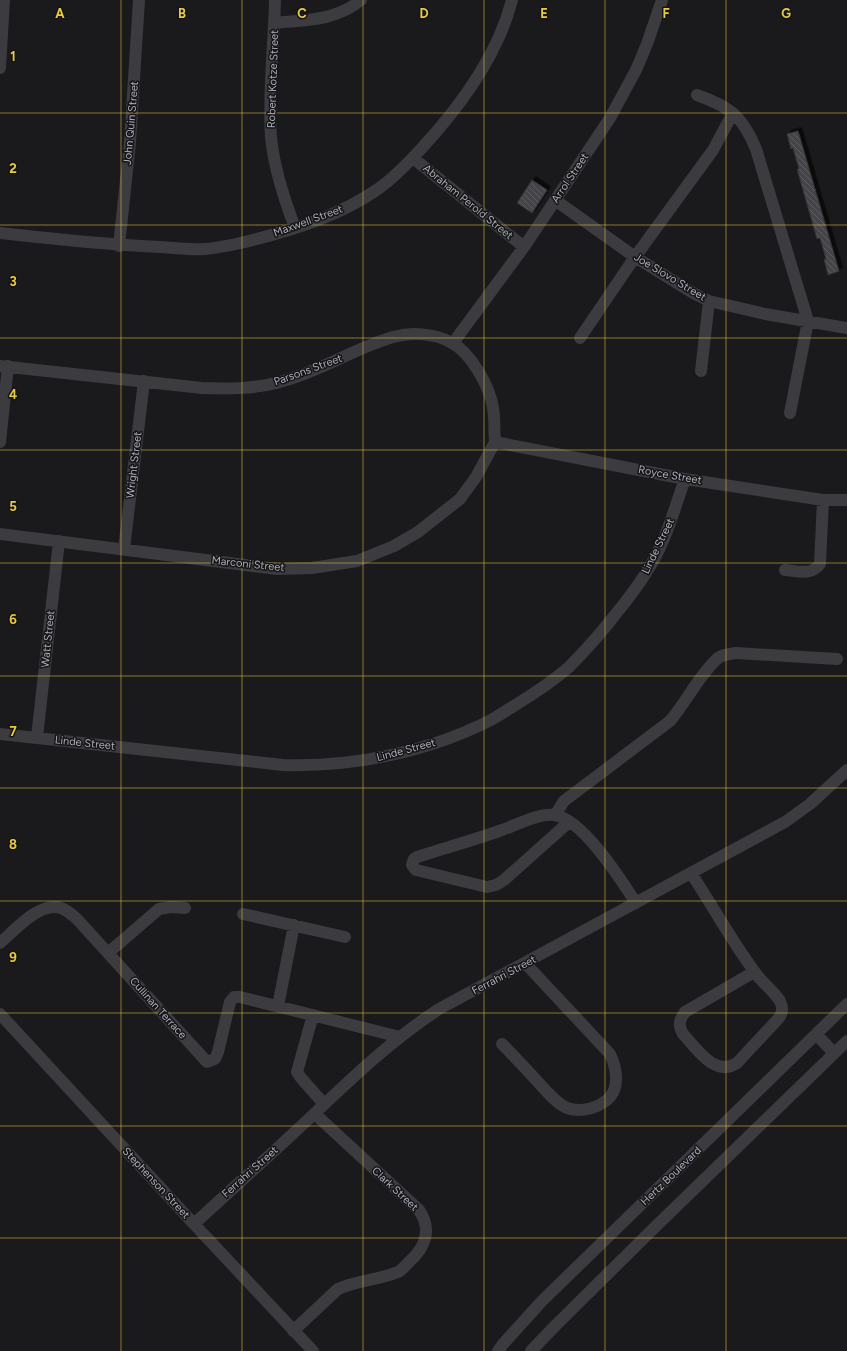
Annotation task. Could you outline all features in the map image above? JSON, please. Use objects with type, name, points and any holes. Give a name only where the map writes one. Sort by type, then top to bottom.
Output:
[{"type":"street","points":[[0,68],[4,0]]},
{"type":"street","name":"John Quin Street","points":[[119,246],[130,142],[139,0]]},
{"type":"street","name":"Robert Kotze Street","points":[[275,0],[270,108],[272,138],[283,195],[295,228]]},
{"type":"street","points":[[274,23],[323,19],[347,10],[361,0]]},
{"type":"street","name":"Maxwell Street","points":[[0,233],[119,246],[204,249],[236,244],[295,228],[344,209],[378,189],[395,175],[413,158],[441,127],[477,76],[500,36],[512,0]]},
{"type":"street","name":"Arrol Street","points":[[453,343],[524,247],[610,118],[636,70],[647,44],[662,0]]},
{"type":"street","points":[[696,95],[713,101],[733,113],[743,122],[756,149],[808,321],[790,413]]},
{"type":"street","points":[[580,338],[635,257],[713,150],[733,113]]},
{"type":"street","name":"Abraham Perold Street","points":[[413,158],[524,247]]},
{"type":"street","name":"Joe Slovo Street","points":[[555,200],[635,257],[693,293],[709,301],[765,314],[847,328]]},
{"type":"street","points":[[701,371],[709,301]]},
{"type":"street","name":"Parsons Street","points":[[4,366],[202,388],[230,389],[260,386],[283,381],[394,337],[431,335],[453,343],[479,370],[487,387],[493,407],[495,442]]},
{"type":"street","points":[[0,442],[4,366]]},
{"type":"street","name":"Wright Street","points":[[124,549],[144,381]]},
{"type":"street","name":"Royce Street","points":[[495,442],[685,479],[823,500],[847,500]]},
{"type":"street","name":"Marconi Street","points":[[0,534],[277,569],[312,568],[357,561],[394,546],[418,532],[460,499],[476,477],[495,442]]},
{"type":"street","name":"Linde Street","points":[[0,734],[283,765],[311,766],[342,764],[372,759],[414,749],[453,736],[492,719],[549,683],[568,667],[605,628],[635,590],[652,562],[669,526],[685,479]]},
{"type":"street","points":[[784,570],[807,572],[816,570],[820,564],[823,500]]},
{"type":"street","name":"Watt Street","points":[[37,737],[59,541]]},
{"type":"street","points":[[555,815],[564,801],[670,721],[681,708],[705,673],[723,655],[736,653],[837,660]]},
{"type":"street","name":"Ferrahri Street","points":[[194,1224],[379,1054],[419,1022],[440,1009],[785,822],[810,804],[847,770]]},
{"type":"street","points":[[569,822],[504,880],[496,885],[487,887],[416,870],[412,865],[414,859],[417,857],[534,819],[555,815],[569,822],[581,831],[613,867],[636,903]]},
{"type":"street","points":[[691,873],[754,972],[779,1000],[782,1012],[779,1018],[737,1063],[727,1067],[714,1065],[683,1034],[680,1028],[680,1018],[686,1012],[754,972]]},
{"type":"street","name":"Cullinan Terrace","points":[[0,943],[37,912],[52,907],[61,908],[68,911],[77,919],[207,1062],[215,1059],[218,1052],[230,1002],[234,997],[240,997],[278,1006]]},
{"type":"street","points":[[108,954],[159,910],[171,907],[185,908]]},
{"type":"street","points":[[243,914],[345,937]]},
{"type":"street","points":[[294,925],[278,1006],[400,1037]]},
{"type":"street","points":[[502,1044],[552,1097],[567,1108],[581,1110],[592,1108],[603,1103],[611,1096],[615,1085],[616,1074],[614,1063],[610,1054],[526,963]]},
{"type":"street","name":"Hertz Boulevard","points":[[498,1351],[542,1301],[847,1004]]},
{"type":"street","name":"Stephenson Street","points":[[0,1014],[313,1351]]},
{"type":"street","points":[[313,1015],[297,1072],[300,1078],[324,1104]]},
{"type":"street","points":[[816,1034],[834,1053]]},
{"type":"street","points":[[532,1351],[555,1326],[629,1253],[847,1041]]},
{"type":"street","name":"Clark Street","points":[[293,1331],[338,1289],[363,1280],[385,1277],[400,1271],[417,1255],[426,1238],[423,1216],[419,1210],[314,1114]]},
{"type":"building","points":[[798,131],[839,271],[828,275],[824,259],[826,259],[820,238],[817,239],[797,169],[799,169],[793,148],[791,149],[787,134]]},
{"type":"building","points":[[532,180],[547,190],[532,213],[517,203]]}]
